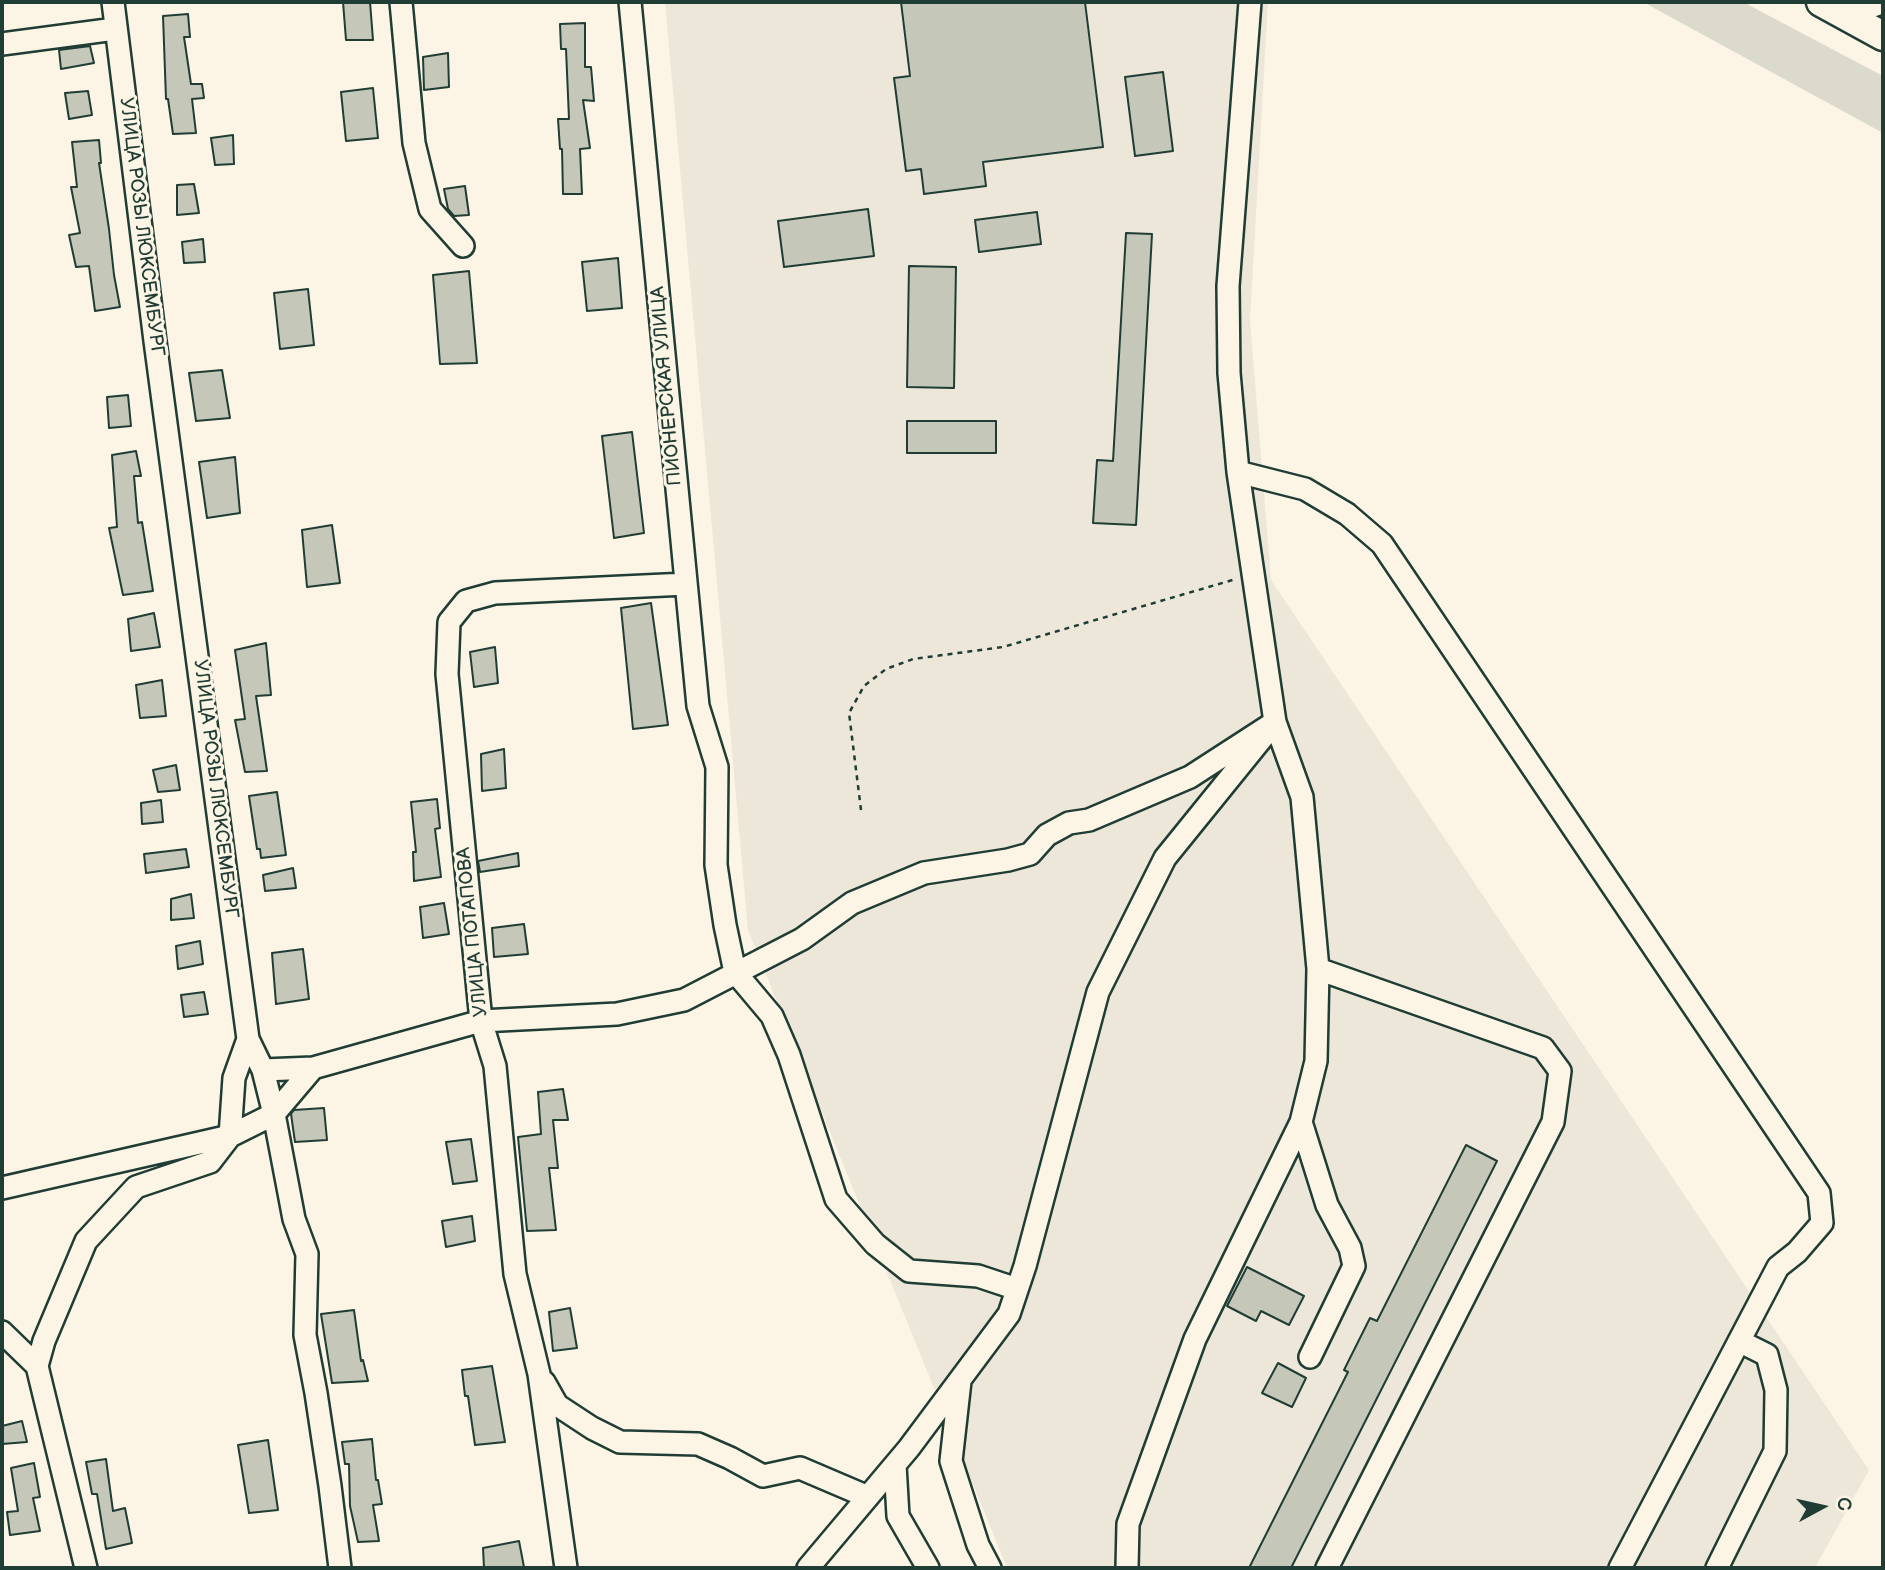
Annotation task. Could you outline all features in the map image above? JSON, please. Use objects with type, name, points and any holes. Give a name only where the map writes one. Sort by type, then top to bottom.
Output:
[{"type":"main road","points":[[1821,2],[1883,36]]},
{"type":"main road","points":[[1830,2],[1874,2]]},
{"type":"street","name":"УЛИЦА РОЗЫ ЛЮКСЕМБУРГ","points":[[113,2],[248,1039],[263,1070],[294,1219],[307,1254],[305,1335],[324,1446],[340,1568]]},
{"type":"street","points":[[401,2],[414,143],[430,209],[463,246]]},
{"type":"street","name":"ПИОНЕРСКАЯ УЛИЦА","points":[[630,2],[698,706],[717,767],[716,864],[735,972]]},
{"type":"street","points":[[1127,1568],[1128,1524],[1195,1339],[1301,1122],[1316,1061],[1318,969],[1302,797],[1275,722],[1238,472],[1228,373],[1228,286],[1250,2]]},
{"type":"street","points":[[2,44],[115,29]]},
{"type":"street","points":[[1238,472],[1305,489],[1347,514],[1382,544],[1819,1193],[1822,1223],[1797,1252],[1778,1267],[1620,1568]]},
{"type":"street","name":"УЛИЦА ПОТАПОВА","points":[[566,1568],[539,1374],[515,1274],[495,1066],[481,1021],[447,674],[449,622],[466,601],[495,593],[686,584]]},
{"type":"street","points":[[263,1070],[313,1068],[481,1021],[617,1014],[684,1000],[802,939],[852,903],[924,873],[1030,854],[1046,835],[1069,823],[1089,820],[1190,778],[1275,722]]},
{"type":"street","points":[[808,1568],[895,1465],[1009,1314],[1025,1266],[1098,992],[1165,858],[1275,722]]},
{"type":"street","points":[[1318,969],[1543,1048],[1560,1071],[1553,1122],[1327,1568]]},
{"type":"street","points":[[735,972],[772,1016],[789,1055],[836,1199],[875,1244],[909,1270],[978,1276],[1017,1289]]},
{"type":"street","points":[[86,1568],[37,1366],[44,1341],[86,1241],[136,1187],[210,1161],[230,1136],[234,1078],[248,1039]]},
{"type":"street","points":[[2,1188],[230,1136],[274,1114],[313,1068]]},
{"type":"street","points":[[1301,1122],[1327,1205],[1350,1248],[1354,1266],[1310,1357]]},
{"type":"street","points":[[2,1332],[37,1366]]},
{"type":"street","points":[[1717,1568],[1775,1451],[1776,1390],[1767,1355],[1739,1341]]},
{"type":"street","points":[[539,1374],[557,1405],[592,1428],[621,1442],[698,1444],[763,1476],[800,1468],[868,1497]]},
{"type":"street","points":[[960,1379],[951,1461],[978,1545],[990,1568]]},
{"type":"street","points":[[895,1465],[898,1516],[928,1568]]},
{"type":"path","points":[[861,810],[849,713],[864,686],[886,669],[913,659],[1003,647],[1253,574]]},
{"type":"shaded area","points":[[665,2],[1268,2],[1250,320],[1271,580],[1869,1470],[1815,1568],[1007,1568],[748,930]]},
{"type":"shaded area","points":[[1643,2],[1743,2],[1883,76],[1883,133]]},
{"type":"building","points":[[343,2],[370,2],[373,40],[346,40]]},
{"type":"building","points":[[901,2],[1085,2],[1103,147],[983,162],[986,186],[924,194],[921,169],[906,171],[894,78],[910,76]]},
{"type":"building","points":[[188,14],[190,37],[184,37],[191,84],[202,84],[204,98],[192,99],[196,133],[173,134],[166,99],[163,16]]},
{"type":"building","points":[[585,23],[585,67],[591,67],[594,101],[583,100],[590,148],[580,149],[582,194],[563,194],[558,119],[569,119],[566,49],[561,49],[560,24]]},
{"type":"building","points":[[90,46],[94,63],[61,69],[59,50]]},
{"type":"building","points":[[448,53],[449,87],[424,90],[423,57]]},
{"type":"building","points":[[1163,72],[1173,151],[1135,156],[1125,77]]},
{"type":"building","points":[[373,88],[378,138],[346,141],[341,92]]},
{"type":"building","points":[[88,91],[92,115],[69,119],[65,93]]},
{"type":"building","points":[[233,135],[234,164],[215,165],[211,138]]},
{"type":"building","points":[[99,140],[99,163],[120,307],[95,311],[89,266],[76,267],[69,235],[80,233],[71,187],[77,187],[72,142]]},
{"type":"building","points":[[194,184],[199,213],[177,215],[177,185]]},
{"type":"building","points":[[465,186],[469,215],[454,216],[448,209],[444,189]]},
{"type":"building","points":[[868,209],[874,256],[784,267],[778,221]]},
{"type":"building","points":[[1037,212],[1041,244],[979,252],[975,220]]},
{"type":"building","points":[[1126,233],[1152,234],[1136,525],[1093,523],[1097,460],[1113,461]]},
{"type":"building","points":[[203,239],[205,262],[184,263],[182,242]]},
{"type":"building","points":[[618,258],[622,308],[587,311],[582,262]]},
{"type":"building","points":[[909,266],[956,267],[954,388],[907,387]]},
{"type":"building","points":[[469,271],[477,363],[440,364],[433,275]]},
{"type":"building","points":[[308,289],[314,345],[280,349],[274,293]]},
{"type":"building","points":[[222,370],[230,418],[196,421],[189,373]]},
{"type":"building","points":[[128,395],[131,426],[109,428],[107,397]]},
{"type":"building","points":[[907,421],[996,421],[996,453],[907,453]]},
{"type":"building","points":[[632,432],[644,533],[614,538],[602,436]]},
{"type":"building","points":[[136,451],[141,476],[134,476],[138,523],[142,522],[153,591],[123,595],[109,528],[117,527],[112,455]]},
{"type":"building","points":[[235,457],[240,513],[207,518],[199,462]]},
{"type":"building","points":[[332,525],[340,583],[307,587],[302,530]]},
{"type":"building","points":[[651,603],[668,725],[633,729],[621,608]]},
{"type":"building","points":[[154,613],[160,647],[131,651],[128,619]]},
{"type":"building","points":[[266,643],[271,695],[256,696],[267,771],[245,772],[235,720],[245,719],[235,650]]},
{"type":"building","points":[[495,647],[498,683],[474,687],[470,652]]},
{"type":"building","points":[[162,680],[166,716],[140,718],[136,685]]},
{"type":"building","points":[[504,749],[506,788],[482,791],[481,754]]},
{"type":"building","points":[[176,765],[180,790],[158,792],[153,770]]},
{"type":"building","points":[[277,792],[286,855],[261,858],[260,849],[257,849],[249,796]]},
{"type":"building","points":[[437,799],[440,828],[435,829],[441,877],[414,881],[413,852],[416,852],[411,802]]},
{"type":"building","points":[[161,800],[163,822],[142,824],[141,803]]},
{"type":"building","points":[[186,849],[189,867],[146,873],[144,854]]},
{"type":"building","points":[[518,853],[519,866],[480,872],[478,861]]},
{"type":"building","points":[[293,868],[296,888],[265,891],[263,875]]},
{"type":"building","points":[[191,894],[194,918],[171,920],[171,899]]},
{"type":"building","points":[[444,903],[449,934],[423,938],[420,907]]},
{"type":"building","points":[[524,924],[528,954],[494,957],[492,928]]},
{"type":"building","points":[[200,941],[203,964],[178,969],[176,946]]},
{"type":"building","points":[[303,949],[309,999],[276,1004],[272,953]]},
{"type":"building","points":[[204,992],[208,1014],[184,1017],[181,995]]},
{"type":"building","points":[[563,1089],[568,1120],[553,1120],[558,1168],[549,1168],[556,1230],[527,1231],[518,1137],[541,1134],[538,1092]]},
{"type":"building","points":[[324,1108],[327,1140],[295,1142],[291,1114],[294,1110]]},
{"type":"building","points":[[471,1139],[477,1181],[453,1184],[446,1142]]},
{"type":"building","points":[[1466,1145],[1497,1161],[1291,1568],[1249,1568],[1348,1372],[1344,1370],[1370,1318],[1377,1321]]},
{"type":"building","points":[[472,1216],[475,1241],[446,1247],[442,1221]]},
{"type":"building","points":[[1247,1267],[1304,1296],[1289,1325],[1261,1311],[1256,1321],[1227,1306]]},
{"type":"building","points":[[570,1308],[577,1348],[553,1351],[549,1312]]},
{"type":"building","points":[[354,1310],[361,1361],[363,1360],[368,1381],[332,1383],[321,1314]]},
{"type":"building","points":[[1278,1363],[1306,1378],[1292,1407],[1262,1393]]},
{"type":"building","points":[[492,1366],[505,1442],[475,1445],[462,1370]]},
{"type":"building","points":[[22,1421],[27,1442],[2,1444],[2,1426]]},
{"type":"building","points":[[372,1439],[376,1480],[382,1504],[373,1505],[379,1541],[358,1542],[350,1506],[349,1464],[345,1464],[342,1442]]},
{"type":"building","points":[[268,1440],[278,1510],[249,1513],[238,1445]]},
{"type":"building","points":[[106,1459],[113,1511],[125,1508],[132,1543],[106,1549],[97,1494],[92,1494],[86,1462]]},
{"type":"building","points":[[34,1463],[40,1497],[33,1498],[40,1531],[10,1535],[7,1512],[18,1511],[11,1468]]},
{"type":"building","points":[[519,1541],[524,1567],[484,1568],[483,1548]]}]
